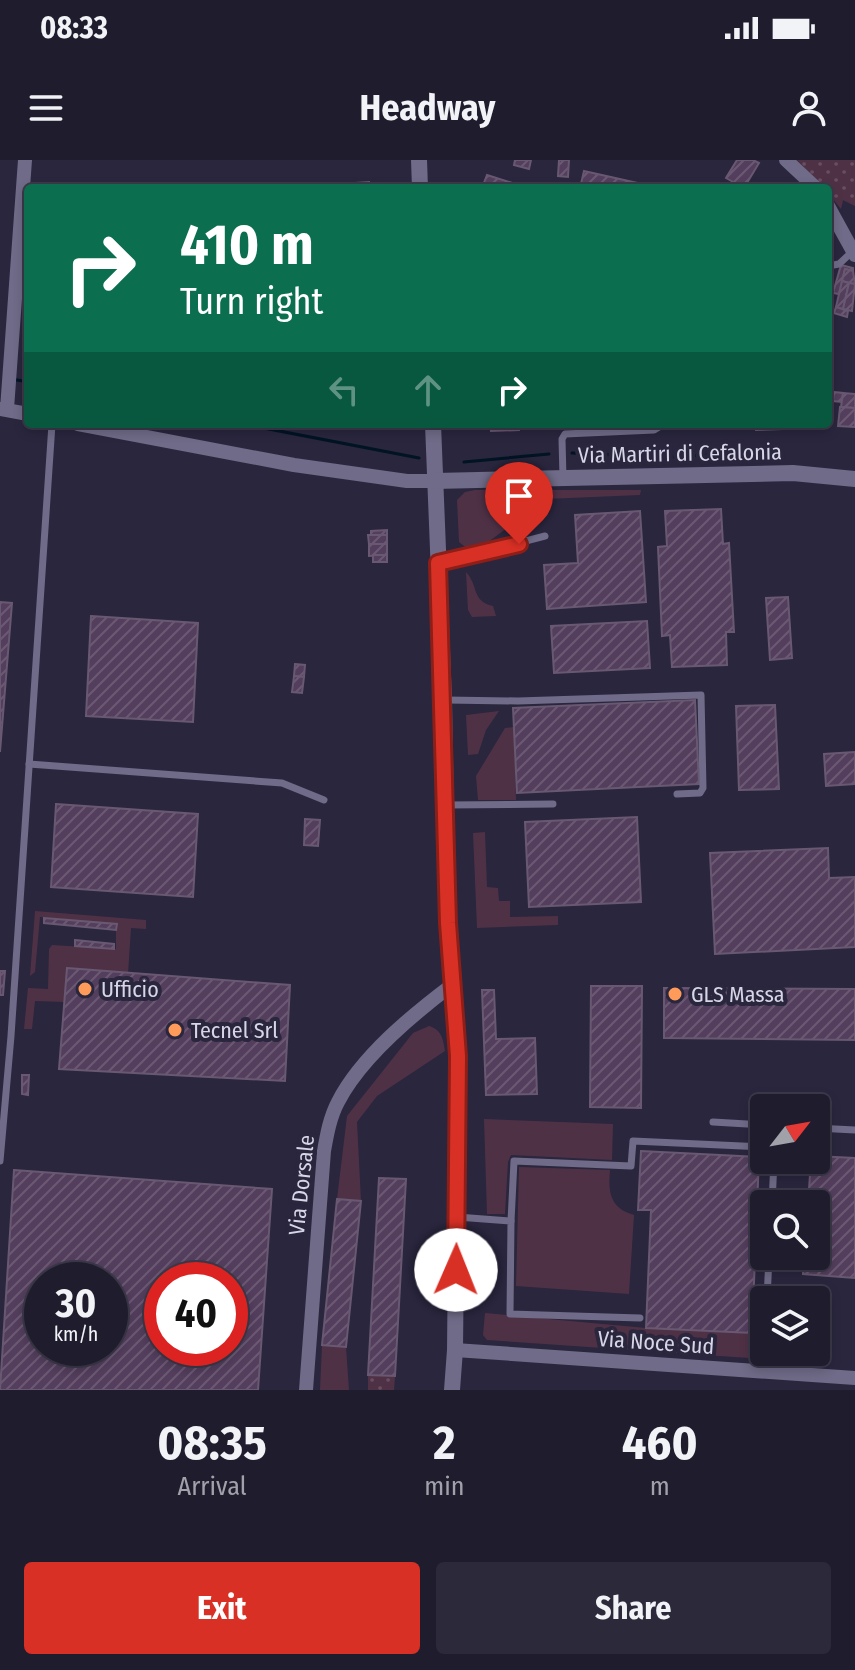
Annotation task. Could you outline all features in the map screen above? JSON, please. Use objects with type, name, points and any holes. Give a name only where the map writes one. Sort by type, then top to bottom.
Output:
[{"type":"street","points":[[24,413],[3,409],[11,366],[25,160]]},
{"type":"street","points":[[419,160],[420,184]]},
{"type":"street","points":[[786,160],[812,184]]},
{"type":"street","points":[[832,213],[854,253]]},
{"type":"street","name":"Via Martiri di Cefalonia","points":[[99,428],[294,465],[407,481],[793,473],[855,479]]},
{"type":"street","points":[[433,428],[444,700],[448,923],[458,1056],[452,1390]]},
{"type":"street","name":"Via Dorsale","points":[[306,1390],[324,1151],[332,1117],[344,1092],[367,1063],[411,1016],[452,985]]},
{"type":"street","name":"Via Noce Sud","points":[[455,1350],[855,1378]]},
{"type":"lane","points":[[832,265],[854,253]]},
{"type":"lane","points":[[0,1161],[52,428]]},
{"type":"lane","points":[[563,478],[562,439],[565,434],[657,428]]},
{"type":"lane","points":[[438,563],[545,536]]},
{"type":"lane","points":[[444,700],[518,701],[701,695],[703,788],[700,793],[677,794]]},
{"type":"lane","points":[[29,764],[282,783],[324,800]]},
{"type":"lane","points":[[446,805],[553,804]]},
{"type":"lane","points":[[713,1122],[750,1124]]},
{"type":"lane","points":[[830,1129],[855,1130]]},
{"type":"lane","points":[[640,1318],[510,1314],[514,1161],[631,1166],[633,1141],[750,1146]]},
{"type":"lane","points":[[457,1217],[511,1221]]},
{"type":"shaded area","points":[[797,160],[855,160],[855,206],[843,200],[841,209],[832,198],[832,184],[820,184]]},
{"type":"shaded area","points":[[641,490],[640,495],[546,499],[476,551],[459,542],[457,500],[465,492]]},
{"type":"shaded area","points":[[466,572],[478,597],[493,606],[496,616],[472,617],[468,610]]},
{"type":"shaded area","points":[[499,711],[486,730],[478,754],[468,755],[466,715]]},
{"type":"shaded area","points":[[514,727],[516,800],[478,800],[476,776],[505,728]]},
{"type":"shaded area","points":[[485,832],[487,887],[498,888],[499,901],[510,901],[510,917],[558,916],[558,925],[477,928],[473,833]]},
{"type":"shaded area","points":[[35,911],[146,920],[146,929],[131,928],[128,974],[65,1002],[35,1001],[32,1029],[24,1029],[28,988],[48,989],[49,949],[52,945],[116,949],[116,924],[40,917],[35,972],[30,976]]},
{"type":"shaded area","points":[[429,1026],[439,1033],[445,1051],[377,1096],[357,1122],[361,1201],[337,1199],[347,1116],[413,1033]]},
{"type":"shaded area","points":[[484,1119],[613,1124],[612,1160],[511,1155],[505,1214],[487,1214]]},
{"type":"shaded area","points":[[519,1167],[610,1170],[615,1204],[634,1215],[629,1294],[516,1286]]},
{"type":"shaded area","points":[[485,1313],[646,1328],[750,1333],[750,1350],[749,1358],[487,1340],[483,1335]]},
{"type":"shaded area","points":[[322,1345],[346,1347],[349,1390],[320,1390]]},
{"type":"shaded area","points":[[368,1375],[395,1376],[394,1390],[368,1390]]},
{"type":"building","points":[[515,160],[531,160],[529,169],[514,165]]},
{"type":"building","points":[[559,160],[569,160],[568,177],[558,176]]},
{"type":"building","points":[[737,160],[759,163],[746,184],[737,184],[726,178]]},
{"type":"building","points":[[584,171],[642,184],[581,184]]},
{"type":"building","points":[[487,175],[515,184],[484,184]]},
{"type":"building","points":[[841,265],[853,268],[853,271],[845,269],[839,294],[833,293]]},
{"type":"building","points":[[845,269],[853,271],[855,284],[842,281]]},
{"type":"building","points":[[842,281],[849,283],[843,309],[836,307]]},
{"type":"building","points":[[849,283],[855,284],[852,311],[843,309]]},
{"type":"building","points":[[836,307],[848,311],[847,317],[834,313]]},
{"type":"building","points":[[834,392],[843,393],[842,402],[833,401]]},
{"type":"building","points":[[843,393],[855,394],[855,408],[841,407]]},
{"type":"building","points":[[840,407],[855,408],[855,427],[838,426]]},
{"type":"building","points":[[491,428],[519,428],[519,430],[491,431]]},
{"type":"building","points":[[721,509],[723,544],[729,543],[734,632],[726,632],[727,665],[672,667],[670,635],[662,636],[658,547],[667,546],[665,511]]},
{"type":"building","points":[[640,511],[646,602],[547,609],[544,565],[578,563],[575,515]]},
{"type":"building","points":[[387,530],[387,535],[371,535],[371,531]]},
{"type":"building","points":[[368,535],[387,535],[387,544],[369,544]]},
{"type":"building","points":[[369,544],[387,544],[387,555],[369,556]]},
{"type":"building","points":[[373,555],[387,555],[387,562],[373,562]]},
{"type":"building","points":[[788,597],[792,658],[770,660],[766,598]]},
{"type":"building","points":[[0,602],[12,603],[0,752]]},
{"type":"building","points":[[91,616],[198,623],[193,722],[86,716]]},
{"type":"building","points":[[647,621],[650,668],[554,673],[551,626]]},
{"type":"building","points":[[295,664],[305,665],[304,677],[294,676]]},
{"type":"building","points":[[294,676],[304,677],[302,693],[292,692]]},
{"type":"building","points":[[695,700],[699,784],[517,793],[513,708]]},
{"type":"building","points":[[775,705],[779,789],[739,790],[736,706]]},
{"type":"building","points":[[855,752],[855,784],[826,786],[824,754]]},
{"type":"building","points":[[56,804],[198,814],[193,897],[51,887]]},
{"type":"building","points":[[637,817],[641,902],[529,907],[525,822]]},
{"type":"building","points":[[305,819],[320,820],[318,846],[304,845]]},
{"type":"building","points":[[828,848],[829,878],[855,877],[855,947],[715,954],[710,853]]},
{"type":"building","points":[[44,918],[117,924],[116,930],[44,923]]},
{"type":"building","points":[[75,940],[114,944],[114,949],[75,946]]},
{"type":"building","name":"Tecnel Srl","points":[[67,968],[290,985],[285,1081],[59,1069]]},
{"type":"building","points":[[0,971],[5,971],[3,995],[0,995]]},
{"type":"building","points":[[591,986],[642,986],[641,1108],[590,1107]]},
{"type":"building","points":[[664,988],[855,989],[855,1040],[664,1038]]},
{"type":"building","points":[[482,990],[494,990],[496,1039],[535,1038],[537,1094],[486,1095]]},
{"type":"building","points":[[22,1075],[29,1075],[28,1095],[22,1094]]},
{"type":"building","points":[[641,1151],[750,1157],[750,1174],[758,1174],[758,1190],[750,1190],[750,1270],[755,1270],[754,1286],[750,1286],[750,1333],[646,1328],[651,1210],[638,1210]]},
{"type":"building","points":[[830,1157],[855,1158],[855,1278],[803,1274],[803,1270],[830,1270],[830,1190],[809,1190],[810,1174],[830,1174]]},
{"type":"building","points":[[14,1170],[272,1189],[258,1390],[0,1390]]},
{"type":"building","points":[[379,1178],[406,1179],[395,1376],[368,1375]]},
{"type":"building","points":[[337,1199],[361,1201],[346,1347],[322,1345]]},
{"type":"waterway","points":[[12,379],[24,381]]},
{"type":"waterway","points":[[264,428],[419,458]]},
{"type":"waterway","points":[[572,453],[666,457],[730,454]]},
{"type":"waterway","points":[[464,462],[549,454]]},
{"type":"place","name":"Ufficio","points":[[85,989]]},
{"type":"place","name":"GLS Massa","points":[[675,994]]},
{"type":"place","name":"Tecnel Srl","points":[[175,1030]]},
{"type":"route","points":[[456,1270],[458,1056],[448,923],[438,563],[519,544]]}]
